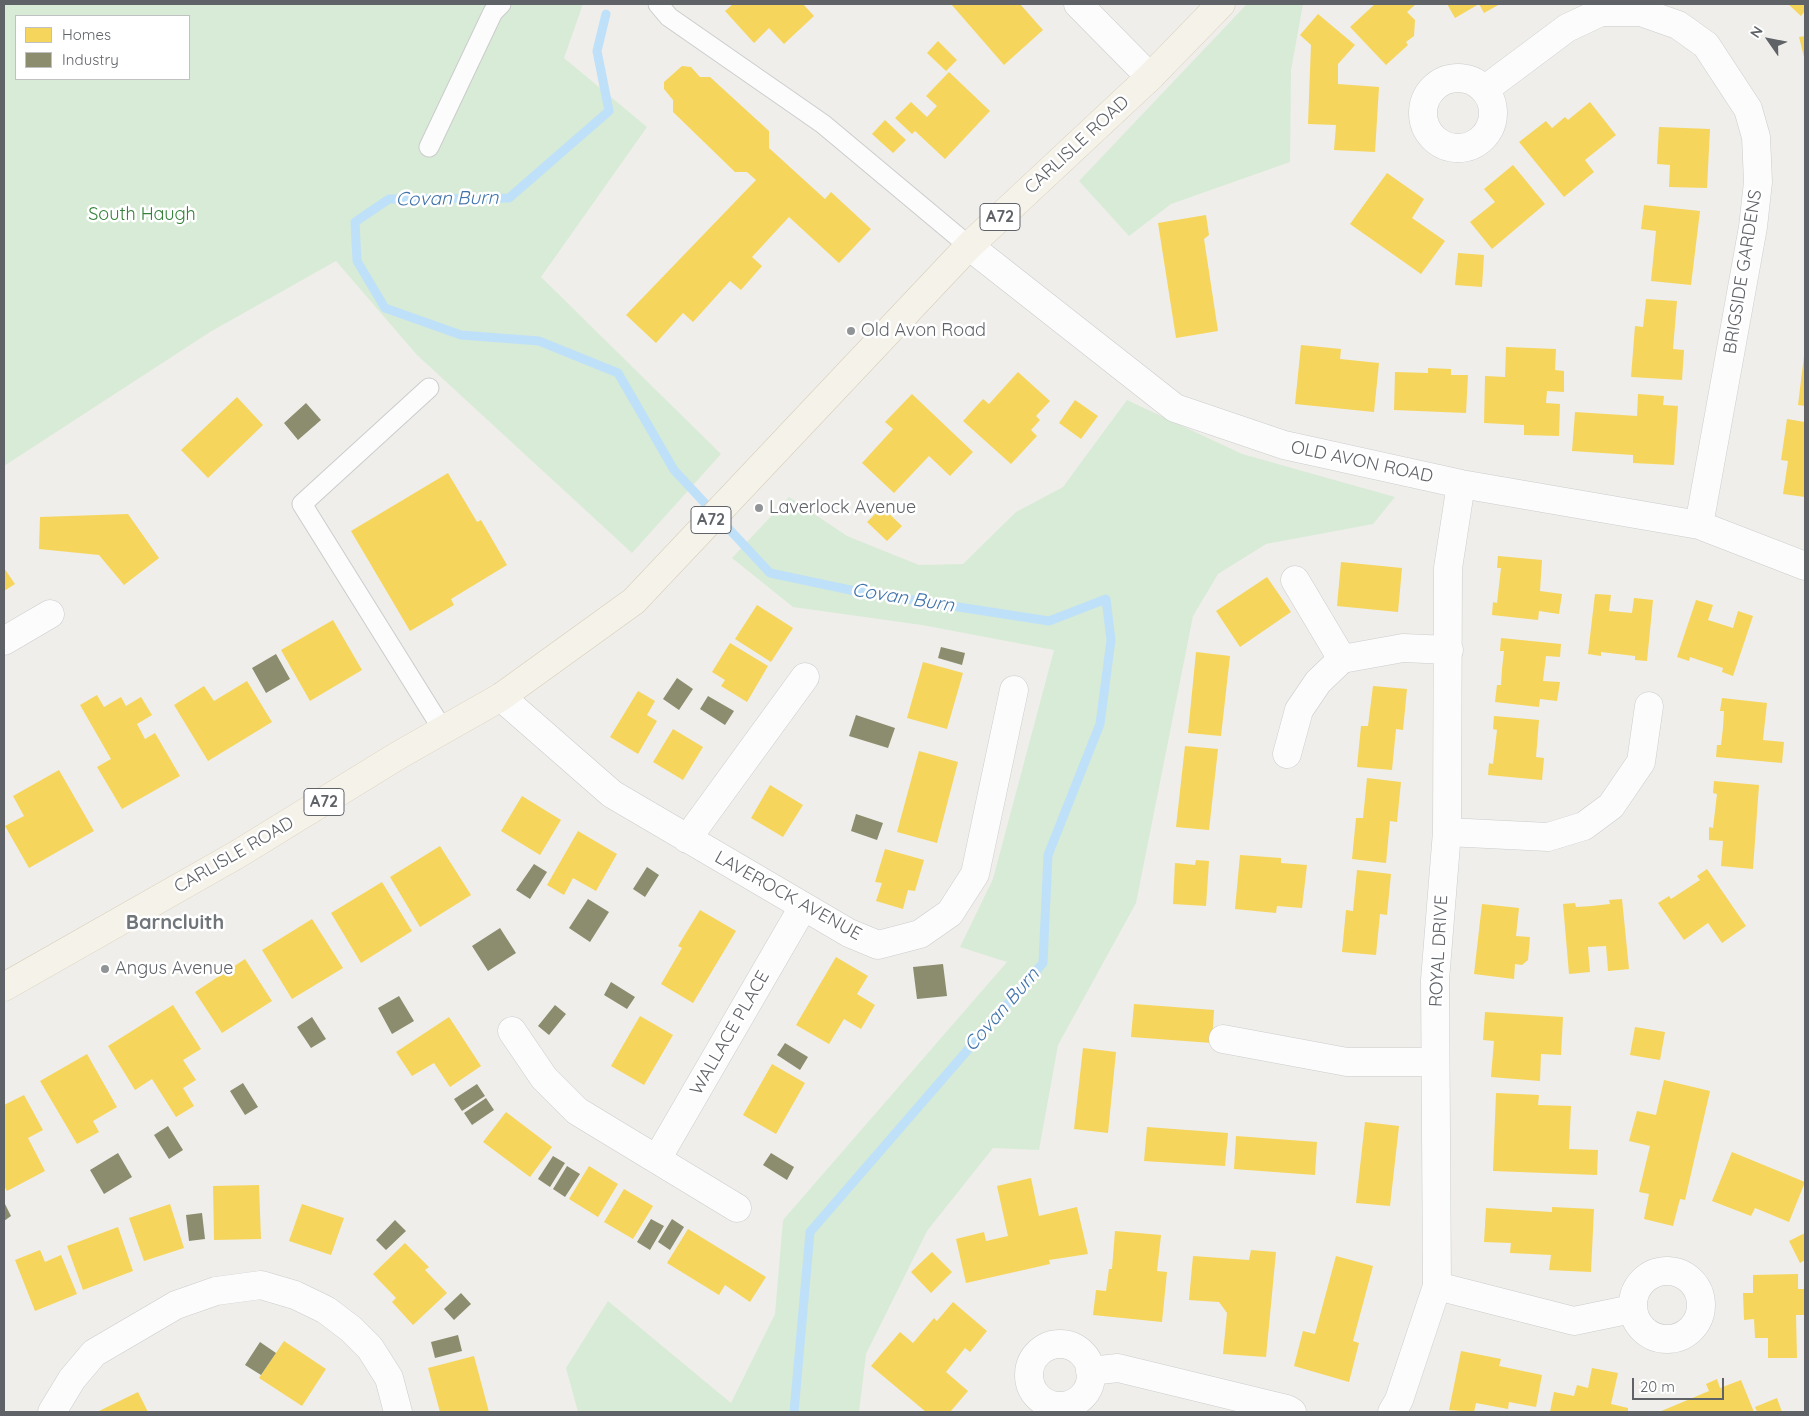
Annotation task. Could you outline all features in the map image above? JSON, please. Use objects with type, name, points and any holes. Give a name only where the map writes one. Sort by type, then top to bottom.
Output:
[{"type":"main road","name":"CARLISLE ROAD","points":[[4,987],[238,854],[501,697],[634,601],[968,246],[1150,77],[1222,4]]},
{"type":"street","points":[[1078,4],[1150,77]]},
{"type":"street","name":"BRIGSIDE GARDENS","points":[[1484,90],[1567,28],[1602,12],[1641,12],[1678,25],[1706,45],[1748,109],[1756,137],[1758,182],[1755,209],[1699,525]]},
{"type":"street","name":"OLD AVON ROAD","points":[[968,246],[1175,408],[1284,445],[1461,484],[1699,525],[1805,566]]},
{"type":"street","name":"ROYAL DRIVE","points":[[1392,1412],[1399,1400],[1437,1286],[1435,980],[1447,832],[1448,568],[1461,484]]},
{"type":"street","points":[[1295,580],[1342,659]]},
{"type":"street","points":[[4,641],[50,614]]},
{"type":"street","points":[[1287,754],[1298,710],[1318,682],[1342,659],[1403,648],[1449,650]]},
{"type":"street","points":[[687,839],[805,678]]},
{"type":"street","name":"LAVEROCK AVENUE","points":[[501,697],[612,794],[849,933],[878,944],[920,934],[950,913],[975,874],[1014,690]]},
{"type":"street","points":[[1447,832],[1548,837],[1584,826],[1612,806],[1641,762],[1649,706]]},
{"type":"street","name":"WALLACE PLACE","points":[[657,1159],[803,907]]},
{"type":"street","points":[[512,1031],[544,1078],[578,1111],[736,1208]]},
{"type":"street","points":[[1222,1039],[1347,1062],[1436,1062]]},
{"type":"street","points":[[52,1412],[72,1379],[94,1353],[176,1305],[216,1291],[262,1285],[295,1295],[326,1310],[350,1329],[370,1348],[389,1378],[398,1412]]},
{"type":"street","points":[[1437,1286],[1574,1321],[1632,1309]]},
{"type":"street","points":[[1090,1371],[1118,1368],[1287,1409],[1292,1412]]},
{"type":"lane","points":[[429,147],[493,12],[501,4]]},
{"type":"lane","points":[[658,4],[669,17],[823,124],[968,246]]},
{"type":"lane","points":[[429,388],[302,504],[443,730]]},
{"type":"green space","name":"South Haugh","points":[[4,4],[583,4],[564,58],[647,127],[541,277],[721,454],[632,553],[417,355],[336,261],[210,332],[4,466]]},
{"type":"green space","points":[[1247,4],[1303,4],[1291,70],[1290,162],[1171,204],[1129,236],[1079,181]]},
{"type":"green space","points":[[1127,400],[1242,454],[1395,497],[1373,524],[1266,544],[1218,574],[1193,616],[1136,903],[1058,1045],[1039,1150],[993,1148],[927,1231],[866,1354],[859,1412],[578,1412],[566,1368],[608,1301],[731,1403],[775,1314],[783,1220],[1007,962],[960,947],[993,879],[1054,650],[922,625],[793,607],[732,558],[789,497],[847,536],[919,565],[963,564],[1016,512],[1063,487]]},
{"type":"building: Homes","points":[[733,4],[803,4],[814,16],[784,44],[769,28],[754,43],[725,11]]},
{"type":"building: Homes","points":[[951,4],[1020,4],[1043,30],[1004,65]]},
{"type":"building: Homes","points":[[1375,4],[1416,4],[1407,12],[1415,20],[1414,36],[1406,42],[1408,45],[1386,65],[1350,27]]},
{"type":"building: Homes","points":[[1447,4],[1479,4],[1455,18]]},
{"type":"building: Homes","points":[[1479,4],[1500,4],[1484,13]]},
{"type":"building: Homes","points":[[1788,4],[1805,4],[1805,11],[1801,16]]},
{"type":"building: Homes","points":[[1318,14],[1355,45],[1338,64],[1338,84],[1379,87],[1375,152],[1334,150],[1336,125],[1308,124],[1311,45],[1300,35]]},
{"type":"building: Homes","points":[[1805,36],[1805,61],[1799,37]]},
{"type":"building: Homes","points":[[938,41],[957,60],[946,71],[927,53]]},
{"type":"building: Homes","points":[[682,66],[691,67],[700,77],[710,77],[769,131],[769,148],[825,199],[831,192],[871,229],[839,263],[789,217],[752,257],[762,266],[741,290],[730,281],[693,322],[683,313],[656,343],[626,315],[756,180],[747,172],[735,172],[673,112],[673,100],[664,89],[664,82]]},
{"type":"building: Homes","points":[[949,72],[990,111],[945,159],[915,131],[912,134],[895,118],[911,102],[927,117],[937,106],[926,96]]},
{"type":"building: Homes","points":[[1590,102],[1616,135],[1585,160],[1594,172],[1564,197],[1519,142],[1546,121],[1552,128],[1565,117],[1568,120]]},
{"type":"building: Homes","points":[[885,120],[906,140],[893,153],[872,134]]},
{"type":"building: Homes","points":[[1659,127],[1710,129],[1707,188],[1669,187],[1670,165],[1657,164]]},
{"type":"building: Homes","points":[[1513,165],[1545,204],[1492,249],[1470,222],[1495,202],[1484,189]]},
{"type":"building: Homes","points":[[1387,173],[1424,199],[1412,218],[1445,241],[1421,274],[1350,224]]},
{"type":"building: Homes","points":[[1644,205],[1700,211],[1691,285],[1651,281],[1656,231],[1641,229]]},
{"type":"building: Homes","points":[[1206,215],[1209,235],[1204,239],[1218,331],[1176,338],[1158,223]]},
{"type":"building: Homes","points":[[1458,253],[1484,255],[1482,287],[1455,285]]},
{"type":"building: Homes","points":[[1646,299],[1677,301],[1673,349],[1684,350],[1682,380],[1631,377],[1635,326],[1643,327]]},
{"type":"building: Homes","points":[[1301,345],[1341,349],[1340,359],[1379,363],[1374,412],[1295,404]]},
{"type":"building: Homes","points":[[1506,347],[1556,349],[1555,370],[1564,371],[1564,392],[1547,391],[1546,403],[1560,404],[1559,436],[1524,435],[1524,425],[1484,423],[1485,376],[1505,377]]},
{"type":"building: Homes","points":[[1805,356],[1805,406],[1798,405]]},
{"type":"building: Homes","points":[[1428,368],[1451,369],[1451,375],[1468,375],[1466,413],[1394,410],[1395,372],[1428,373]]},
{"type":"building: Homes","points":[[1018,372],[1050,401],[1036,416],[1040,420],[1031,430],[1037,436],[1011,464],[963,421],[983,399],[989,404]]},
{"type":"building: Homes","points":[[912,394],[973,452],[950,476],[929,456],[894,493],[862,463],[893,429],[885,422]]},
{"type":"building: Homes","points":[[1638,394],[1664,396],[1663,405],[1678,406],[1674,465],[1633,463],[1633,455],[1572,451],[1575,412],[1637,416]]},
{"type":"building: Homes","points":[[237,397],[263,425],[208,478],[181,450]]},
{"type":"building: Homes","points":[[1075,400],[1098,416],[1081,439],[1059,423]]},
{"type":"building: Homes","points":[[1787,419],[1805,422],[1805,497],[1783,494],[1788,461],[1781,460]]},
{"type":"building: Homes","points":[[448,473],[477,522],[481,520],[507,565],[451,599],[454,605],[410,631],[351,531]]},
{"type":"building: Homes","points":[[882,507],[902,526],[887,541],[867,522]]},
{"type":"building: Homes","points":[[128,514],[159,558],[124,585],[99,555],[39,549],[40,517]]},
{"type":"building: Homes","points":[[1498,556],[1542,560],[1540,591],[1562,594],[1559,614],[1539,611],[1538,620],[1492,615],[1493,602],[1497,603],[1501,568],[1497,568]]},
{"type":"building: Homes","points":[[1341,562],[1402,568],[1398,612],[1337,606]]},
{"type":"building: Homes","points":[[4,568],[15,584],[4,591]]},
{"type":"building: Homes","points":[[1267,577],[1291,612],[1240,647],[1216,611]]},
{"type":"building: Homes","points":[[1595,594],[1611,595],[1609,611],[1632,613],[1634,598],[1653,600],[1647,661],[1635,660],[1635,656],[1601,652],[1601,656],[1588,654]]},
{"type":"building: Homes","points":[[1696,600],[1713,605],[1708,620],[1733,628],[1738,611],[1753,616],[1733,676],[1722,672],[1723,668],[1690,657],[1689,661],[1677,657]]},
{"type":"building: Homes","points":[[757,605],[793,628],[771,662],[735,639]]},
{"type":"building: Homes","points":[[333,620],[362,670],[310,701],[281,650]]},
{"type":"building: Homes","points":[[1501,638],[1561,644],[1560,657],[1546,656],[1543,681],[1560,682],[1557,701],[1540,699],[1539,707],[1495,702],[1497,685],[1501,685],[1504,651],[1500,651]]},
{"type":"building: Homes","points":[[730,643],[768,666],[747,702],[721,686],[725,680],[712,672]]},
{"type":"building: Homes","points":[[1196,652],[1230,656],[1221,736],[1188,733]]},
{"type":"building: Homes","points":[[923,662],[963,673],[947,729],[907,718]]},
{"type":"building: Homes","points":[[247,681],[272,722],[208,761],[174,705],[204,686],[214,701]]},
{"type":"building: Homes","points":[[1373,686],[1407,689],[1403,730],[1396,729],[1392,770],[1357,767],[1361,726],[1368,726]]},
{"type":"building: Homes","points":[[638,691],[655,701],[647,715],[657,721],[638,754],[610,737]]},
{"type":"building: Homes","points":[[97,695],[104,707],[121,697],[126,706],[141,697],[152,715],[137,724],[145,739],[155,733],[180,776],[122,809],[97,767],[111,759],[80,705]]},
{"type":"building: Homes","points":[[1722,698],[1767,703],[1763,740],[1784,742],[1782,763],[1716,757],[1717,745],[1721,745],[1723,728],[1724,711],[1720,711]]},
{"type":"building: Homes","points":[[1494,716],[1539,720],[1536,757],[1544,758],[1542,780],[1488,775],[1489,763],[1493,764],[1497,730],[1493,729]]},
{"type":"building: Homes","points":[[673,729],[703,747],[683,780],[653,762]]},
{"type":"building: Homes","points":[[1185,746],[1218,749],[1209,830],[1176,827]]},
{"type":"building: Homes","points":[[919,751],[958,762],[937,843],[897,832]]},
{"type":"building: Homes","points":[[59,770],[94,831],[29,868],[5,826],[24,816],[13,796]]},
{"type":"building: Homes","points":[[1367,778],[1401,782],[1397,822],[1390,821],[1386,863],[1352,859],[1356,818],[1363,818]]},
{"type":"building: Homes","points":[[1714,781],[1759,785],[1753,869],[1721,866],[1723,841],[1709,840],[1709,827],[1713,828],[1717,794],[1713,793]]},
{"type":"building: Homes","points":[[770,785],[803,805],[783,837],[751,818]]},
{"type":"building: Homes","points":[[522,796],[561,820],[540,855],[501,831]]},
{"type":"building: Homes","points":[[578,831],[617,854],[596,891],[573,878],[564,895],[547,885]]},
{"type":"building: Homes","points":[[440,846],[471,895],[420,927],[390,877]]},
{"type":"building: Homes","points":[[885,849],[924,860],[915,891],[908,890],[903,909],[876,901],[882,883],[875,882]]},
{"type":"building: Homes","points":[[1240,855],[1281,858],[1281,863],[1307,865],[1302,908],[1277,906],[1276,913],[1235,909]]},
{"type":"building: Homes","points":[[1196,860],[1209,861],[1206,906],[1173,904],[1175,863],[1195,865]]},
{"type":"building: Homes","points":[[1707,869],[1746,926],[1722,943],[1708,923],[1684,940],[1658,903],[1669,896],[1671,899],[1700,880],[1697,876]]},
{"type":"building: Homes","points":[[1357,870],[1391,874],[1387,915],[1380,914],[1376,955],[1342,952],[1346,910],[1353,911]]},
{"type":"building: Homes","points":[[382,882],[412,931],[361,963],[331,913]]},
{"type":"building: Homes","points":[[1622,899],[1629,969],[1608,971],[1606,946],[1588,947],[1590,972],[1569,974],[1563,904],[1575,903],[1576,907],[1592,906],[1610,904],[1609,900]]},
{"type":"building: Homes","points":[[1482,904],[1519,908],[1516,936],[1530,937],[1528,960],[1522,965],[1515,964],[1514,979],[1474,974]]},
{"type":"building: Homes","points":[[700,910],[736,931],[693,1003],[661,984],[682,948],[678,946]]},
{"type":"building: Homes","points":[[312,919],[343,968],[292,999],[262,950]]},
{"type":"building: Homes","points":[[836,957],[868,976],[857,994],[875,1005],[861,1029],[844,1019],[829,1044],[796,1025]]},
{"type":"building: Homes","points":[[245,959],[272,1001],[222,1033],[195,992]]},
{"type":"building: Homes","points":[[1134,1004],[1214,1010],[1212,1043],[1131,1037]]},
{"type":"building: Homes","points":[[173,1005],[201,1049],[183,1060],[196,1080],[183,1088],[194,1106],[176,1117],[152,1079],[135,1090],[108,1046]]},
{"type":"building: Homes","points":[[1485,1012],[1563,1017],[1561,1055],[1541,1054],[1540,1081],[1491,1077],[1494,1041],[1483,1040]]},
{"type":"building: Homes","points":[[640,1016],[673,1035],[644,1085],[611,1066]]},
{"type":"building: Homes","points":[[449,1017],[481,1066],[450,1087],[434,1063],[412,1076],[396,1052]]},
{"type":"building: Homes","points":[[1635,1027],[1665,1032],[1660,1060],[1630,1055]]},
{"type":"building: Homes","points":[[1083,1048],[1116,1052],[1108,1133],[1074,1129]]},
{"type":"building: Homes","points":[[87,1054],[117,1107],[93,1121],[99,1132],[77,1144],[40,1081]]},
{"type":"building: Homes","points":[[772,1064],[805,1083],[776,1134],[743,1115]]},
{"type":"building: Homes","points":[[1664,1080],[1710,1091],[1685,1200],[1680,1199],[1673,1226],[1644,1219],[1649,1194],[1639,1192],[1650,1146],[1629,1141],[1637,1111],[1656,1115]]},
{"type":"building: Homes","points":[[1496,1093],[1539,1095],[1538,1105],[1571,1106],[1569,1149],[1598,1150],[1597,1175],[1493,1171]]},
{"type":"building: Homes","points":[[24,1095],[43,1130],[28,1138],[45,1171],[7,1191],[4,1186],[4,1105]]},
{"type":"building: Homes","points":[[506,1112],[552,1147],[530,1177],[483,1142]]},
{"type":"building: Homes","points":[[1365,1122],[1399,1126],[1390,1206],[1356,1203]]},
{"type":"building: Homes","points":[[1147,1127],[1228,1133],[1225,1166],[1144,1161]]},
{"type":"building: Homes","points":[[1236,1136],[1317,1142],[1315,1175],[1234,1169]]},
{"type":"building: Homes","points":[[1732,1152],[1805,1182],[1789,1222],[1755,1208],[1751,1216],[1712,1201]]},
{"type":"building: Homes","points":[[589,1166],[618,1184],[598,1217],[569,1199]]},
{"type":"building: Homes","points":[[1031,1178],[1039,1216],[1077,1207],[1088,1254],[1049,1260],[1050,1264],[966,1283],[956,1239],[984,1232],[986,1241],[1008,1236],[997,1186]]},
{"type":"building: Homes","points":[[259,1185],[261,1239],[214,1240],[213,1186]]},
{"type":"building: Homes","points":[[624,1189],[653,1206],[633,1239],[604,1222]]},
{"type":"building: Homes","points":[[170,1204],[184,1248],[144,1261],[129,1218]]},
{"type":"building: Homes","points":[[302,1204],[344,1218],[331,1255],[289,1241]]},
{"type":"building: Homes","points":[[1552,1207],[1594,1209],[1591,1272],[1549,1270],[1551,1255],[1510,1253],[1511,1243],[1484,1242],[1486,1208],[1552,1212]]},
{"type":"building: Homes","points":[[118,1227],[133,1271],[83,1290],[67,1246]]},
{"type":"building: Homes","points":[[688,1229],[766,1277],[750,1302],[725,1285],[719,1295],[667,1263]]},
{"type":"building: Homes","points":[[1115,1231],[1161,1235],[1157,1271],[1167,1272],[1162,1322],[1093,1315],[1096,1290],[1106,1291],[1109,1269],[1112,1269]]},
{"type":"building: Homes","points":[[1805,1233],[1805,1260],[1800,1263],[1789,1241]]},
{"type":"building: Homes","points":[[405,1243],[429,1267],[425,1270],[447,1293],[413,1325],[392,1302],[396,1298],[373,1274]]},
{"type":"building: Homes","points":[[40,1250],[45,1262],[61,1255],[77,1294],[35,1311],[15,1260]]},
{"type":"building: Homes","points":[[1251,1250],[1276,1252],[1266,1357],[1223,1354],[1227,1313],[1219,1302],[1189,1300],[1193,1256],[1249,1260]]},
{"type":"building: Homes","points":[[932,1252],[952,1272],[931,1293],[911,1272]]},
{"type":"building: Homes","points":[[1336,1256],[1373,1266],[1353,1341],[1359,1343],[1349,1382],[1294,1366],[1303,1331],[1315,1334]]},
{"type":"building: Homes","points":[[1798,1274],[1798,1289],[1805,1289],[1805,1315],[1796,1315],[1797,1358],[1768,1358],[1768,1338],[1755,1338],[1754,1319],[1744,1320],[1743,1293],[1753,1293],[1753,1275]]},
{"type":"building: Homes","points":[[953,1302],[987,1331],[970,1352],[965,1348],[946,1372],[968,1391],[950,1412],[926,1412],[871,1366],[900,1332],[913,1343],[934,1318],[937,1321]]},
{"type":"building: Homes","points":[[284,1341],[326,1369],[302,1406],[259,1378]]},
{"type":"building: Homes","points":[[1461,1351],[1501,1359],[1499,1366],[1542,1375],[1536,1407],[1509,1402],[1508,1409],[1476,1403],[1474,1412],[1449,1410]]},
{"type":"building: Homes","points":[[474,1356],[489,1412],[440,1412],[428,1368]]},
{"type":"building: Homes","points":[[1592,1368],[1618,1373],[1611,1404],[1628,1408],[1628,1412],[1550,1412],[1554,1392],[1574,1396],[1577,1385],[1588,1388]]},
{"type":"building: Homes","points":[[1717,1379],[1720,1388],[1741,1380],[1754,1412],[1659,1412],[1709,1391],[1706,1384]]},
{"type":"building: Homes","points":[[138,1392],[148,1412],[97,1412]]},
{"type":"building: Homes","points":[[1777,1398],[1782,1412],[1757,1412],[1755,1407]]},
{"type":"building: Industry","points":[[306,403],[321,420],[298,440],[284,423]]},
{"type":"building: Industry","points":[[941,647],[965,653],[962,665],[938,658]]},
{"type":"building: Industry","points":[[276,654],[290,679],[266,693],[252,668]]},
{"type":"building: Industry","points":[[677,678],[693,689],[679,710],[663,699]]},
{"type":"building: Industry","points":[[708,696],[734,711],[725,725],[700,709]]},
{"type":"building: Industry","points":[[856,715],[895,728],[888,748],[849,736]]},
{"type":"building: Industry","points":[[856,814],[883,823],[877,840],[851,831]]},
{"type":"building: Industry","points":[[534,864],[547,872],[530,899],[516,890]]},
{"type":"building: Industry","points":[[647,867],[659,875],[645,897],[633,889]]},
{"type":"building: Industry","points":[[588,899],[609,912],[590,942],[569,928]]},
{"type":"building: Industry","points":[[500,928],[516,953],[488,971],[472,946]]},
{"type":"building: Industry","points":[[943,964],[947,996],[917,999],[913,967]]},
{"type":"building: Industry","points":[[611,982],[635,997],[627,1009],[604,995]]},
{"type":"building: Industry","points":[[399,996],[414,1021],[392,1034],[378,1008]]},
{"type":"building: Industry","points":[[555,1005],[566,1014],[549,1035],[538,1026]]},
{"type":"building: Industry","points":[[312,1017],[326,1039],[311,1048],[297,1027]]},
{"type":"building: Industry","points":[[785,1043],[808,1057],[800,1070],[777,1055]]},
{"type":"building: Industry","points":[[243,1083],[258,1107],[245,1115],[230,1091]]},
{"type":"building: Industry","points":[[477,1084],[485,1096],[462,1111],[454,1099]]},
{"type":"building: Industry","points":[[486,1098],[494,1110],[472,1125],[464,1113]]},
{"type":"building: Industry","points":[[168,1126],[183,1150],[169,1159],[154,1135]]},
{"type":"building: Industry","points":[[118,1153],[132,1177],[104,1194],[90,1170]]},
{"type":"building: Industry","points":[[771,1153],[794,1167],[787,1180],[763,1165]]},
{"type":"building: Industry","points":[[553,1156],[565,1163],[550,1187],[538,1179]]},
{"type":"building: Industry","points":[[567,1166],[580,1174],[565,1197],[553,1189]]},
{"type":"building: Industry","points":[[4,1202],[11,1216],[4,1221]]},
{"type":"building: Industry","points":[[202,1213],[205,1239],[189,1241],[186,1215]]},
{"type":"building: Industry","points":[[651,1219],[664,1226],[650,1250],[637,1242]]},
{"type":"building: Industry","points":[[672,1219],[684,1227],[670,1250],[658,1242]]},
{"type":"building: Industry","points":[[395,1220],[406,1231],[386,1250],[376,1240]]},
{"type":"building: Industry","points":[[461,1293],[471,1304],[454,1320],[444,1309]]},
{"type":"building: Industry","points":[[458,1335],[462,1351],[435,1358],[431,1342]]},
{"type":"building: Industry","points":[[260,1342],[276,1353],[261,1375],[245,1365]]},
{"type":"waterway","name":"Covan Burn","points":[[606,14],[597,51],[609,111],[509,198],[389,199],[355,222],[357,261],[385,308],[461,335],[539,341],[618,373],[674,470],[770,573],[855,591],[1049,621],[1106,599],[1111,640],[1100,724],[1048,855],[1043,963],[810,1232],[794,1412]]},
{"type":"place","name":"Old Avon Road","points":[[851,331]]},
{"type":"place","name":"Laverlock Avenue","points":[[759,508]]},
{"type":"place","name":"Angus Avenue","points":[[105,969]]},
{"type":"district","name":"Barncluith","points":[[175,923]]}]
